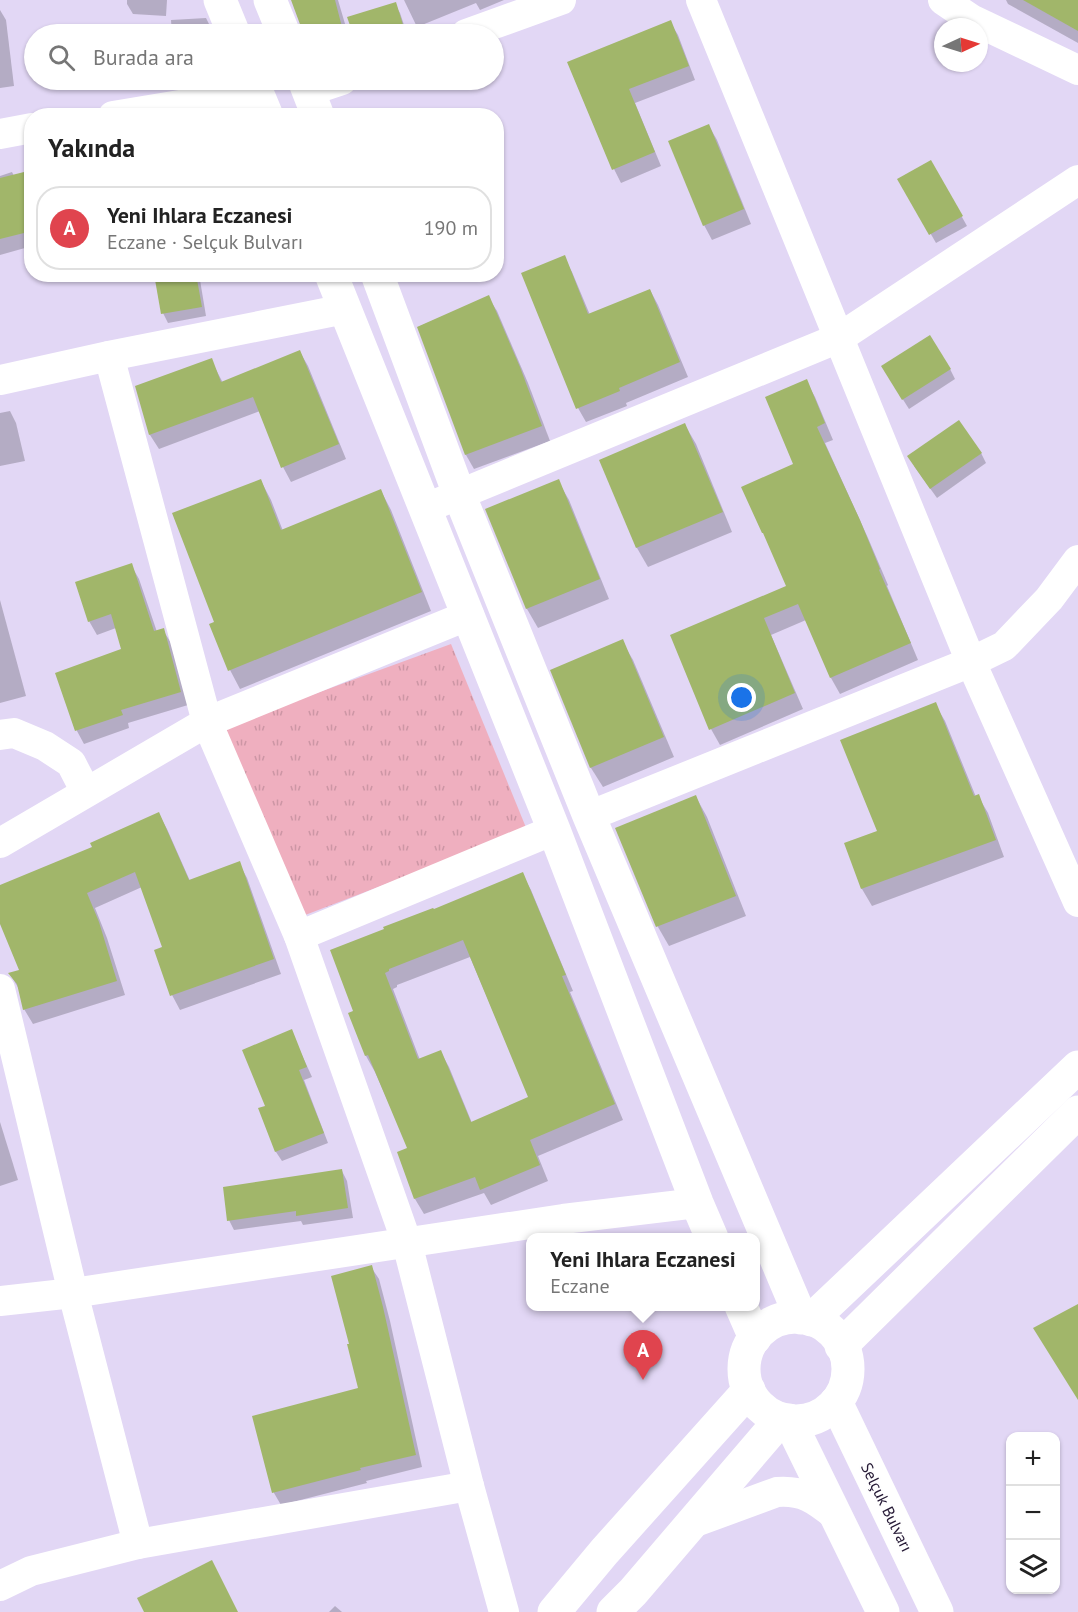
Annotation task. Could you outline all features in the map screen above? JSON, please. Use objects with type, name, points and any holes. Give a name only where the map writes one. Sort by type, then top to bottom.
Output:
[{"type":"main road","points":[[220,0],[230,24]]},
{"type":"main road","points":[[270,0],[280,24]]},
{"type":"main road","points":[[334,282],[554,830],[710,1233]]},
{"type":"main road","points":[[380,282],[459,494],[589,816],[806,1319]]},
{"type":"main road","points":[[806,1319],[1078,1067]]},
{"type":"main road","points":[[841,1346],[1078,1112]]},
{"type":"main road","points":[[743,1311],[755,1338]]},
{"type":"main road","points":[[794,1317],[806,1319],[827,1328],[838,1340],[846,1355],[848,1371],[844,1388],[836,1402],[824,1413],[809,1420],[792,1422],[776,1418],[762,1409],[749,1390],[745,1379],[744,1361],[750,1344],[761,1330],[776,1321],[794,1317]]},
{"type":"main road","points":[[554,1612],[604,1552],[749,1390]]},
{"type":"main road","name":"Selçuk Bulvarı","points":[[836,1402],[937,1612]]},
{"type":"main road","points":[[785,1420],[883,1612]]},
{"type":"main road","points":[[613,1612],[785,1420]]},
{"type":"street","points":[[494,24],[561,0]]},
{"type":"street","points":[[701,0],[971,662],[1078,902]]},
{"type":"street","points":[[943,0],[971,19],[1078,70]]},
{"type":"street","points":[[171,108],[259,96]]},
{"type":"street","points":[[0,134],[24,130]]},
{"type":"street","points":[[426,508],[839,338],[1078,180]]},
{"type":"street","points":[[0,380],[345,309]]},
{"type":"street","points":[[109,356],[207,722],[299,936],[407,1243],[469,1486],[504,1612]]},
{"type":"street","points":[[589,816],[971,662],[1004,645],[1049,599],[1078,560]]},
{"type":"street","points":[[0,843],[207,722],[469,615]]},
{"type":"street","points":[[0,735],[14,734],[45,746],[71,763],[86,792]]},
{"type":"street","points":[[299,936],[554,830]]},
{"type":"street","points":[[0,989],[73,1293],[138,1544]]},
{"type":"street","points":[[0,1301],[73,1293],[563,1219],[697,1203]]},
{"type":"street","points":[[0,1586],[31,1571],[138,1544],[469,1486]]},
{"type":"street","points":[[690,1524],[777,1492],[788,1491],[815,1499],[835,1515]]},
{"type":"green space","points":[[451,644],[527,830],[300,917],[224,727]]},
{"type":"building","points":[[291,0],[335,0],[341,24],[300,24]]},
{"type":"building","points":[[1023,0],[1078,0],[1078,31]]},
{"type":"building","points":[[396,2],[403,24],[349,24],[347,17]]},
{"type":"building","points":[[671,20],[689,66],[629,89],[655,152],[612,170],[567,62]]},
{"type":"building","points":[[709,124],[744,209],[703,226],[668,141]]},
{"type":"building","points":[[931,160],[963,216],[929,235],[897,179]]},
{"type":"building","points":[[24,172],[24,233],[0,239],[0,178]]},
{"type":"building","points":[[565,255],[588,314],[650,289],[680,362],[576,409],[521,273]]},
{"type":"building","points":[[155,282],[197,282],[202,307],[161,314]]},
{"type":"building","points":[[489,295],[542,426],[465,455],[417,327]]},
{"type":"building","points":[[930,335],[951,369],[902,400],[881,366]]},
{"type":"building","points":[[300,350],[339,444],[281,468],[253,397],[149,435],[135,386],[212,358],[221,382]]},
{"type":"building","points":[[807,379],[825,423],[817,427],[860,520],[911,643],[830,678],[798,604],[764,618],[795,693],[709,730],[670,635],[786,586],[741,487],[793,464],[765,397]]},
{"type":"building","points":[[959,420],[982,453],[930,489],[907,456]]},
{"type":"building","points":[[685,423],[723,512],[636,548],[599,460]]},
{"type":"building","points":[[261,479],[281,530],[381,489],[422,592],[228,671],[209,624],[214,622],[172,513]]},
{"type":"building","points":[[559,479],[600,579],[526,609],[485,509]]},
{"type":"building","points":[[132,563],[154,631],[164,628],[181,692],[121,710],[123,715],[75,731],[55,673],[121,649],[111,614],[88,622],[75,582]]},
{"type":"building","points":[[623,639],[664,737],[590,768],[550,670]]},
{"type":"building","points":[[936,702],[974,796],[979,794],[996,840],[861,889],[844,843],[877,831],[840,740]]},
{"type":"building","points":[[696,795],[736,896],[656,927],[615,828]]},
{"type":"building","points":[[159,812],[189,880],[240,861],[274,959],[170,996],[154,950],[162,947],[135,872],[87,893],[99,922],[117,981],[23,1010],[17,984],[8,973],[19,970],[0,924],[0,885],[92,847],[90,843]]},
{"type":"building","points":[[523,872],[566,975],[562,976],[615,1104],[530,1140],[540,1165],[480,1190],[475,1177],[414,1199],[397,1152],[407,1148],[348,1013],[353,1011],[330,950],[384,929],[383,927],[434,909]],"holes":[[[463,940],[528,1097],[471,1122],[441,1050],[418,1059],[385,973],[389,969]]]},
{"type":"building","points":[[292,1029],[307,1067],[299,1070],[324,1133],[275,1152],[258,1108],[265,1106],[242,1050]]},
{"type":"building","points":[[342,1169],[348,1208],[296,1216],[296,1211],[227,1221],[223,1187]]},
{"type":"building","points":[[372,1265],[416,1455],[272,1493],[252,1416],[358,1388],[331,1276]]},
{"type":"building","points":[[1078,1304],[1078,1400],[1033,1328]]},
{"type":"building","points":[[212,1560],[238,1612],[144,1612],[137,1598]]},
{"type":"place","name":"Yeni Ihlara Eczanesi","points":[[643,1380]]}]
